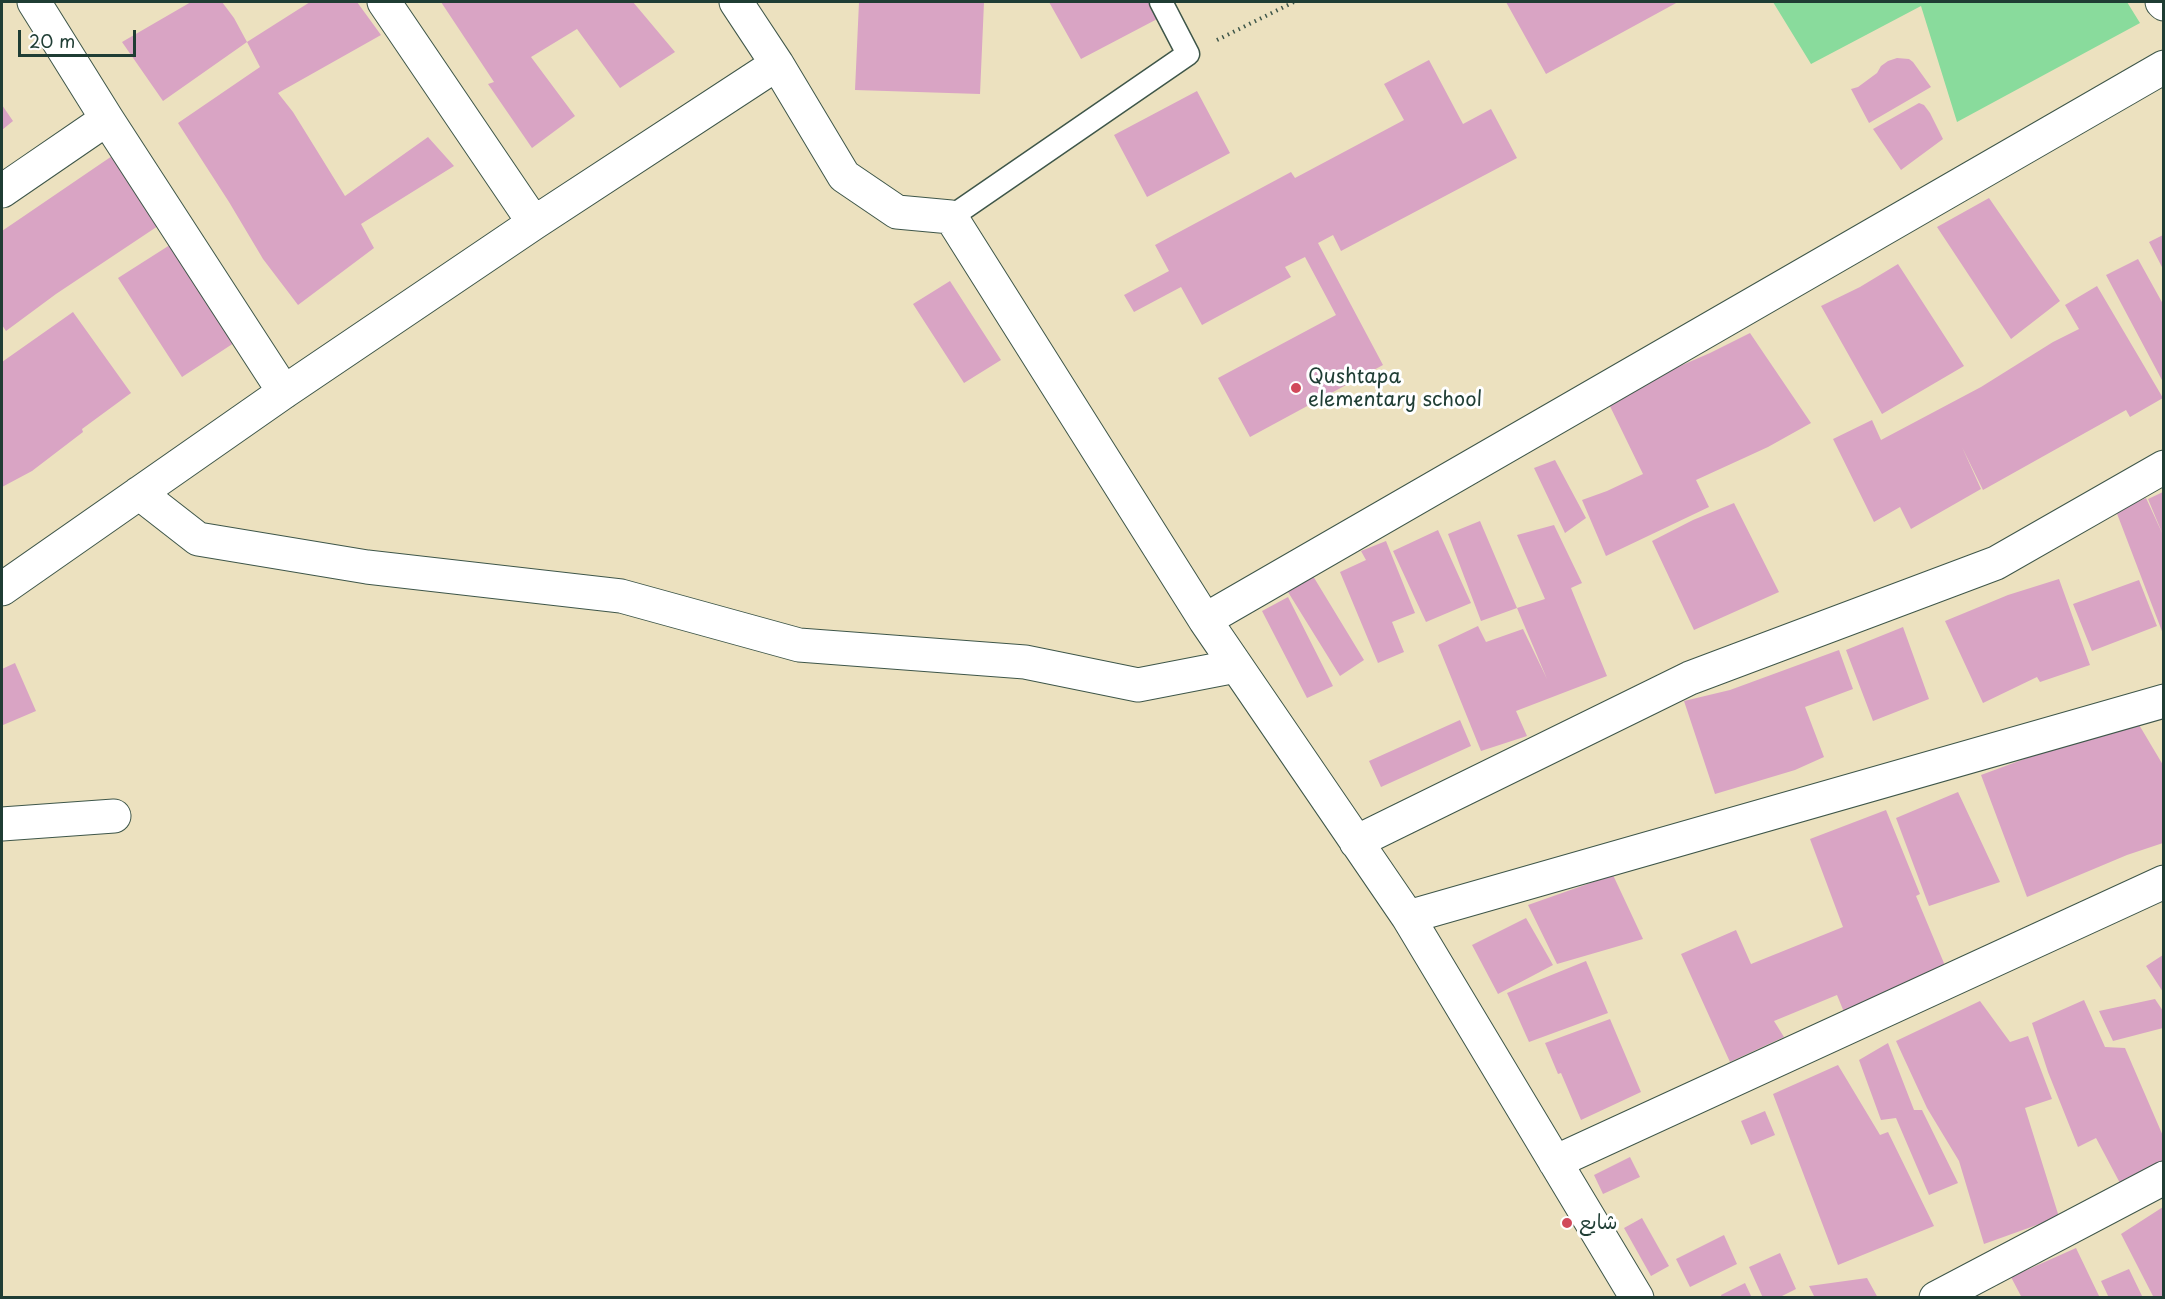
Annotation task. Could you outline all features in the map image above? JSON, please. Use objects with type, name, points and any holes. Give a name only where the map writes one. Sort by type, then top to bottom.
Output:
[{"type":"street","points":[[34,2],[106,119],[284,392]]},
{"type":"street","points":[[384,2],[534,223]]},
{"type":"street","points":[[736,2],[777,64],[844,176],[897,212],[951,217],[1205,620],[1408,917],[1637,1298]]},
{"type":"street","points":[[2,589],[284,392],[534,223],[777,64]]},
{"type":"street","points":[[1205,620],[2163,67]]},
{"type":"street","points":[[2,190],[106,119]]},
{"type":"street","points":[[1356,842],[1690,678],[1996,563],[2163,466]]},
{"type":"street","points":[[139,493],[198,538],[367,567],[621,596],[799,645],[1025,662],[1138,685],[1236,666]]},
{"type":"street","points":[[1408,917],[2163,701]]},
{"type":"street","points":[[2,824],[114,816]]},
{"type":"street","points":[[1555,1162],[2163,882]]},
{"type":"street","points":[[1936,1298],[2163,1178]]},
{"type":"lane","points":[[951,217],[1188,54],[1161,2]]},
{"type":"path","points":[[1188,54],[1294,2]]},
{"type":"green space","points":[[1773,2],[2127,2],[2140,23],[1957,122],[1921,6],[1811,64]]},
{"type":"building","points":[[191,2],[222,2],[247,42],[163,101],[122,42]]},
{"type":"building","points":[[310,2],[357,2],[381,35],[278,93],[293,112],[345,196],[428,137],[454,166],[361,224],[374,248],[298,305],[263,259],[178,123],[260,67],[247,42]]},
{"type":"building","points":[[441,2],[633,2],[675,52],[620,88],[577,29],[531,57],[575,116],[532,148],[488,84],[494,82]]},
{"type":"building","points":[[859,2],[984,2],[980,94],[855,90]]},
{"type":"building","points":[[1049,2],[1153,2],[1161,17],[1081,59]]},
{"type":"building","points":[[1506,2],[1678,2],[1546,74]]},
{"type":"building","points":[[1897,58],[1909,59],[1913,62],[1931,87],[1869,123],[1851,89],[1858,87],[1877,73],[1888,61]]},
{"type":"building","points":[[1429,60],[1463,124],[1491,109],[1517,158],[1341,251],[1333,235],[1318,243],[1383,365],[1250,437],[1218,378],[1336,315],[1305,257],[1285,267],[1291,277],[1202,325],[1181,287],[1134,312],[1124,295],[1169,271],[1155,245],[1291,172],[1295,178],[1404,120],[1384,84]]},
{"type":"building","points":[[1197,91],[1230,153],[1147,197],[1114,135]]},
{"type":"building","points":[[1919,103],[1924,105],[1930,113],[1943,139],[1901,170],[1873,129]]},
{"type":"building","points":[[2,105],[13,121],[2,130]]},
{"type":"building","points":[[115,154],[161,224],[56,294],[6,331],[2,325],[2,231]]},
{"type":"building","points":[[1989,198],[2060,301],[2011,339],[1937,227]]},
{"type":"building","points":[[2163,235],[2163,269],[2149,242]]},
{"type":"building","points":[[173,243],[237,341],[182,377],[118,278]]},
{"type":"building","points":[[2138,259],[2163,304],[2163,382],[2106,275]]},
{"type":"building","points":[[1898,264],[1964,366],[1882,414],[1821,306],[1860,287]]},
{"type":"building","points":[[950,281],[1001,360],[964,383],[913,304]]},
{"type":"building","points":[[2097,286],[2163,398],[2130,417],[2126,410],[1983,490],[1962,447],[1981,489],[1911,529],[1900,507],[1874,522],[1833,439],[1872,420],[1881,440],[1981,387],[2053,342],[2079,329],[2065,305]]},
{"type":"building","points":[[73,312],[131,393],[82,429],[83,432],[32,471],[2,487],[2,362]]},
{"type":"building","points":[[1750,333],[1811,423],[1768,447],[1696,480],[1709,507],[1606,556],[1582,500],[1643,474],[1606,398]]},
{"type":"building","points":[[1555,460],[1586,518],[1565,533],[1534,468]]},
{"type":"building","points":[[2163,492],[2163,535],[2148,499]]},
{"type":"building","points":[[2146,498],[2163,535],[2163,634],[2116,511]]},
{"type":"building","points":[[1734,503],[1779,592],[1694,630],[1652,541],[1693,520]]},
{"type":"building","points":[[1480,521],[1517,608],[1481,621],[1448,534]]},
{"type":"building","points":[[1554,525],[1582,583],[1571,588],[1607,676],[1516,711],[1527,736],[1481,751],[1438,645],[1478,626],[1486,642],[1523,629],[1547,679],[1517,608],[1545,599],[1517,535]]},
{"type":"building","points":[[1438,530],[1471,603],[1426,622],[1393,551]]},
{"type":"building","points":[[1386,541],[1415,613],[1392,622],[1404,652],[1378,663],[1340,572],[1366,560],[1361,551]]},
{"type":"building","points":[[1313,576],[1364,660],[1340,676],[1288,592]]},
{"type":"building","points":[[2059,579],[2090,665],[2040,682],[2037,677],[1983,703],[1945,621],[2008,595]]},
{"type":"building","points":[[2139,580],[2157,626],[2092,651],[2073,604]]},
{"type":"building","points":[[1288,597],[1333,686],[1307,698],[1262,611]]},
{"type":"building","points":[[1903,627],[1929,699],[1873,721],[1846,650]]},
{"type":"building","points":[[1839,650],[1853,689],[1805,707],[1824,757],[1795,770],[1715,794],[1684,701],[1730,690]]},
{"type":"building","points":[[15,663],[36,711],[3,725],[2,669]]},
{"type":"building","points":[[2135,718],[2163,765],[2163,843],[2127,855],[2027,897],[1981,775]]},
{"type":"building","points":[[1460,720],[1471,746],[1381,787],[1369,761]]},
{"type":"building","points":[[1958,792],[2000,882],[1929,906],[1896,818]]},
{"type":"building","points":[[1886,810],[1920,894],[1916,896],[1946,968],[1844,1012],[1837,995],[1774,1021],[1784,1037],[1730,1062],[1681,954],[1736,930],[1751,964],[1843,927],[1810,839]]},
{"type":"building","points":[[1613,875],[1643,939],[1557,964],[1528,905]]},
{"type":"building","points":[[1526,918],[1553,965],[1498,994],[1472,945]]},
{"type":"building","points":[[2163,955],[2163,992],[2146,966]]},
{"type":"building","points":[[1586,961],[1608,1013],[1529,1042],[1507,993]]},
{"type":"building","points":[[2155,999],[2163,1011],[2163,1028],[2113,1041],[2099,1011]]},
{"type":"building","points":[[2084,1000],[2105,1047],[2125,1048],[2163,1136],[2163,1165],[2121,1185],[2096,1138],[2078,1147],[2048,1072],[2032,1023]]},
{"type":"building","points":[[1980,1001],[2010,1042],[2028,1036],[2052,1099],[2025,1108],[2059,1217],[1984,1244],[1959,1161],[1927,1108],[1896,1041]]},
{"type":"building","points":[[1610,1019],[1641,1092],[1581,1120],[1545,1043]]},
{"type":"building","points":[[1888,1043],[1914,1110],[1922,1110],[1958,1183],[1929,1195],[1896,1118],[1881,1120],[1859,1060]]},
{"type":"building","points":[[1838,1065],[1880,1135],[1888,1132],[1934,1226],[1838,1265],[1773,1094]]},
{"type":"building","points":[[1765,1111],[1775,1135],[1751,1145],[1741,1121]]},
{"type":"building","points":[[1630,1157],[1640,1177],[1603,1194],[1594,1175]]},
{"type":"building","points":[[2163,1207],[2163,1298],[2154,1298],[2121,1234]]},
{"type":"building","points":[[1642,1218],[1669,1266],[1651,1276],[1624,1228]]},
{"type":"building","points":[[1724,1235],[1737,1264],[1690,1287],[1676,1259]]},
{"type":"building","points":[[2076,1248],[2100,1298],[2022,1298],[2011,1277]]},
{"type":"building","points":[[1780,1253],[1796,1289],[1778,1298],[1763,1298],[1749,1267]]},
{"type":"building","points":[[2129,1269],[2143,1298],[2109,1298],[2101,1281]]},
{"type":"building","points":[[1867,1278],[1878,1298],[1815,1298],[1809,1286]]},
{"type":"building","points":[[1745,1283],[1752,1298],[1722,1298],[1721,1295]]},
{"type":"place","name":"Qushtapa elementary school","points":[[1296,388]]},
{"type":"place","name":"شايع","points":[[1567,1223]]}]
